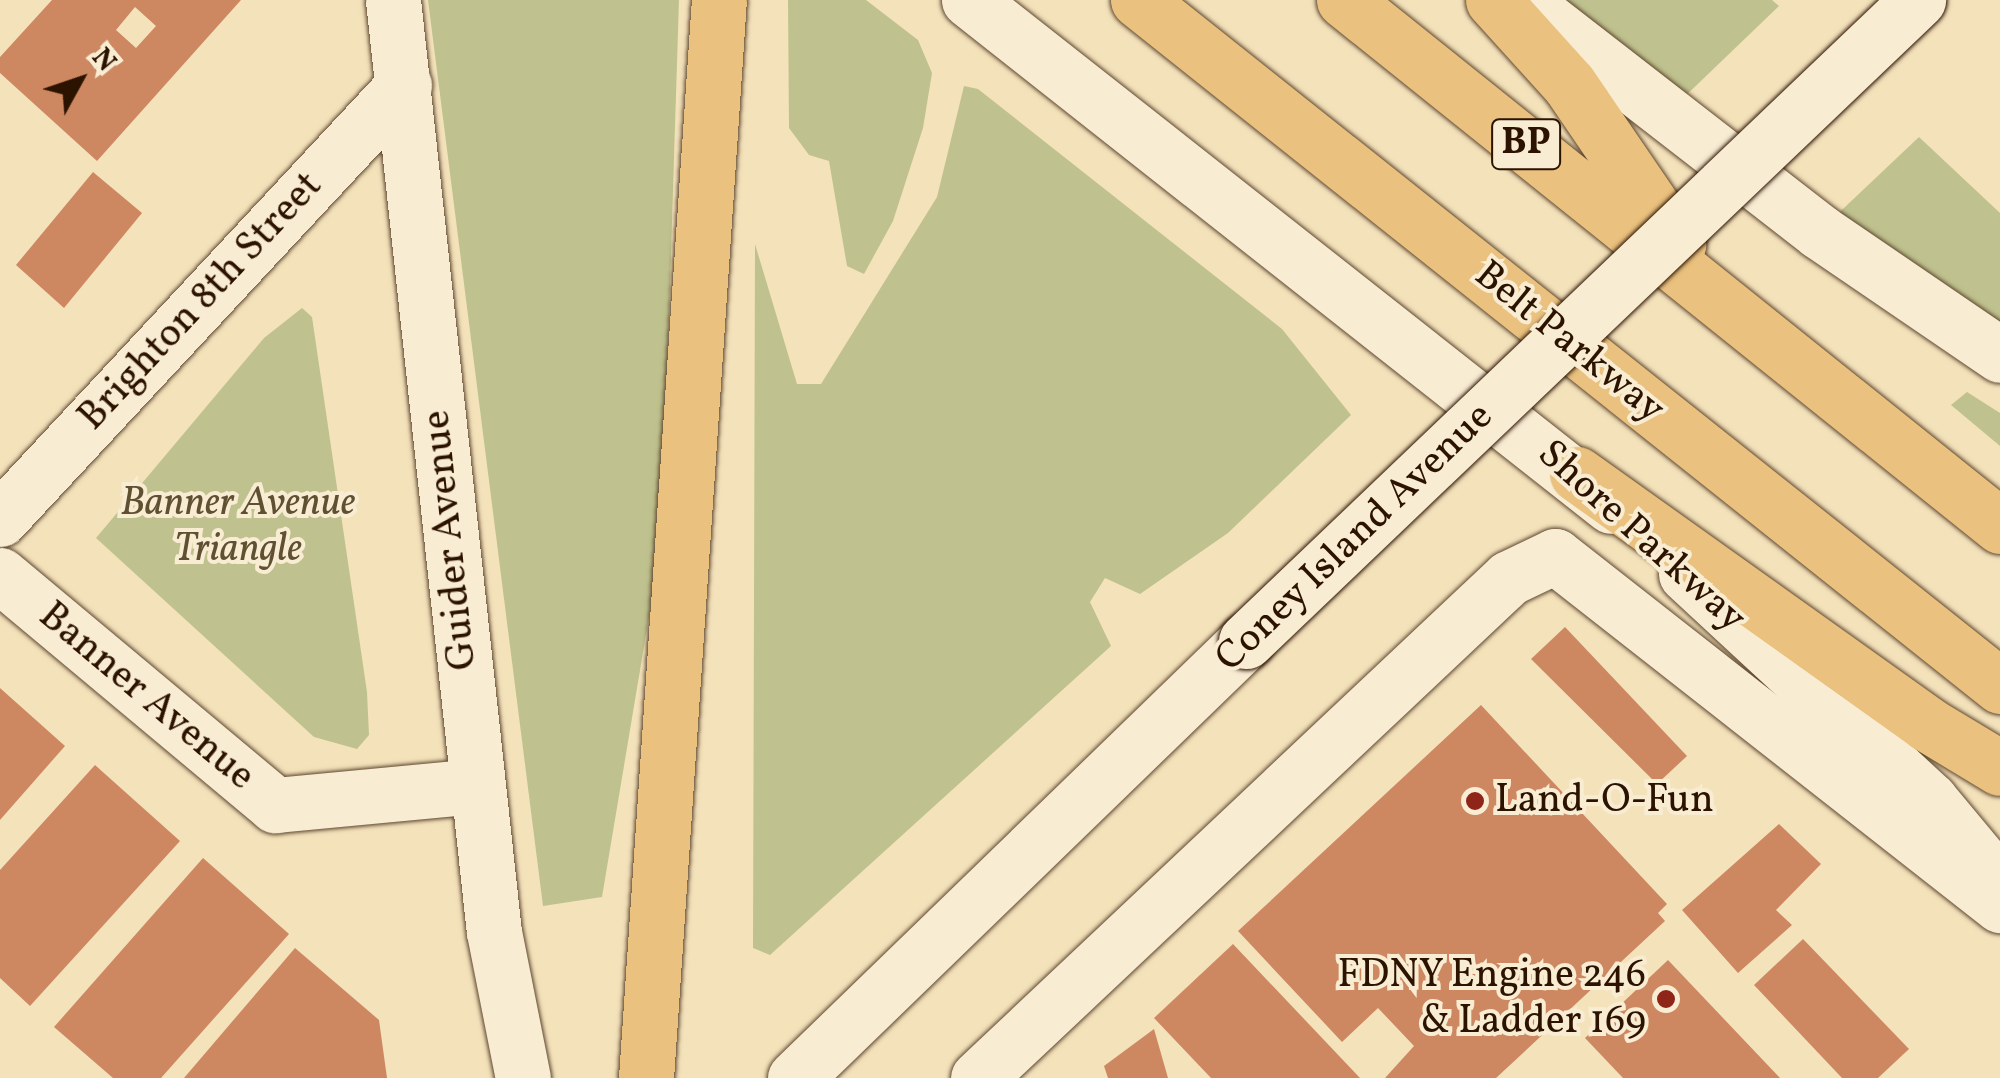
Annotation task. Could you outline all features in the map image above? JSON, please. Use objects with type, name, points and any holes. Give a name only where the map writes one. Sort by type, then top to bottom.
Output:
[{"type":"highway","name":"Belt Parkway","points":[[1138,0],[2000,686]]},
{"type":"highway","name":"BP","points":[[1344,0],[1708,288],[2000,526]]},
{"type":"highway","points":[[1493,0],[1569,84],[1708,288]]},
{"type":"highway","points":[[646,1078],[719,9]]},
{"type":"highway","points":[[1578,474],[1928,724],[2000,768]]},
{"type":"main road","name":"Guider Avenue","points":[[392,0],[494,932],[523,1078]]},
{"type":"main road","name":"Shore Parkway","points":[[969,0],[1578,474],[1930,800],[2000,884]]},
{"type":"main road","points":[[1521,0],[1820,232],[2000,356]]},
{"type":"main road","name":"Coney Island Avenue","points":[[794,1078],[1918,0]]},
{"type":"main road","name":"Brighton 8th Street","points":[[0,519],[404,85]]},
{"type":"main road","name":"Shore Parkway","points":[[978,1078],[1509,578],[1555,556],[2000,905]]},
{"type":"main road","name":"Banner Avenue","points":[[0,575],[275,805],[477,786]]},
{"type":"green space","points":[[428,0],[679,0],[662,539],[602,897],[543,906]]},
{"type":"green space","points":[[788,0],[866,0],[918,40],[932,73],[923,128],[893,221],[864,274],[847,266],[829,161],[809,155],[789,128]]},
{"type":"green space","points":[[1560,0],[1772,0],[1779,6],[1678,103]]},
{"type":"green space","points":[[964,86],[978,89],[1282,329],[1351,415],[1228,533],[1140,594],[1105,578],[1090,602],[1111,646],[770,955],[753,948],[755,244],[797,384],[821,384],[937,197]]},
{"type":"green space","points":[[1919,137],[2000,213],[2000,341],[1827,224]]},
{"type":"green space","name":"Banner Avenue Triangle","points":[[302,308],[312,317],[367,692],[369,735],[357,749],[314,737],[96,538],[264,338]]},
{"type":"green space","points":[[1967,392],[2000,413],[2000,446],[1951,405]]},
{"type":"building","points":[[52,0],[241,0],[97,161],[0,73],[0,57]],"holes":[[[135,7],[156,26],[136,48],[116,30]]]},
{"type":"building","points":[[93,172],[142,213],[64,308],[16,265]]},
{"type":"building","points":[[1565,627],[1687,756],[1657,784],[1531,659]]},
{"type":"building","points":[[0,688],[65,746],[0,820]]},
{"type":"building","name":"Land-O-Fun","points":[[1481,705],[1667,904],[1658,913],[1665,921],[1496,1078],[1385,1078],[1414,1046],[1378,1008],[1342,1042],[1238,931]]},
{"type":"building","points":[[95,765],[180,841],[30,1006],[0,978],[0,870]]},
{"type":"building","points":[[1779,824],[1821,864],[1776,910],[1792,925],[1738,973],[1682,910]]},
{"type":"building","points":[[203,858],[289,934],[161,1078],[113,1078],[54,1027]]},
{"type":"building","points":[[1803,939],[1909,1049],[1878,1078],[1842,1078],[1754,985]]},
{"type":"building","points":[[1233,944],[1360,1078],[1211,1078],[1154,1018]]},
{"type":"building","points":[[295,948],[379,1020],[387,1078],[184,1078]]},
{"type":"building","name":"FDNY Engine 246 & Ladder 169","points":[[1668,960],[1780,1078],[1623,1078],[1585,1038]]},
{"type":"building","points":[[1154,1029],[1168,1078],[1108,1078],[1104,1066]]},
{"type":"place","name":"Land-O-Fun","points":[[1475,801]]},
{"type":"place","name":"FDNY Engine 246 & Ladder 169","points":[[1666,999]]}]
